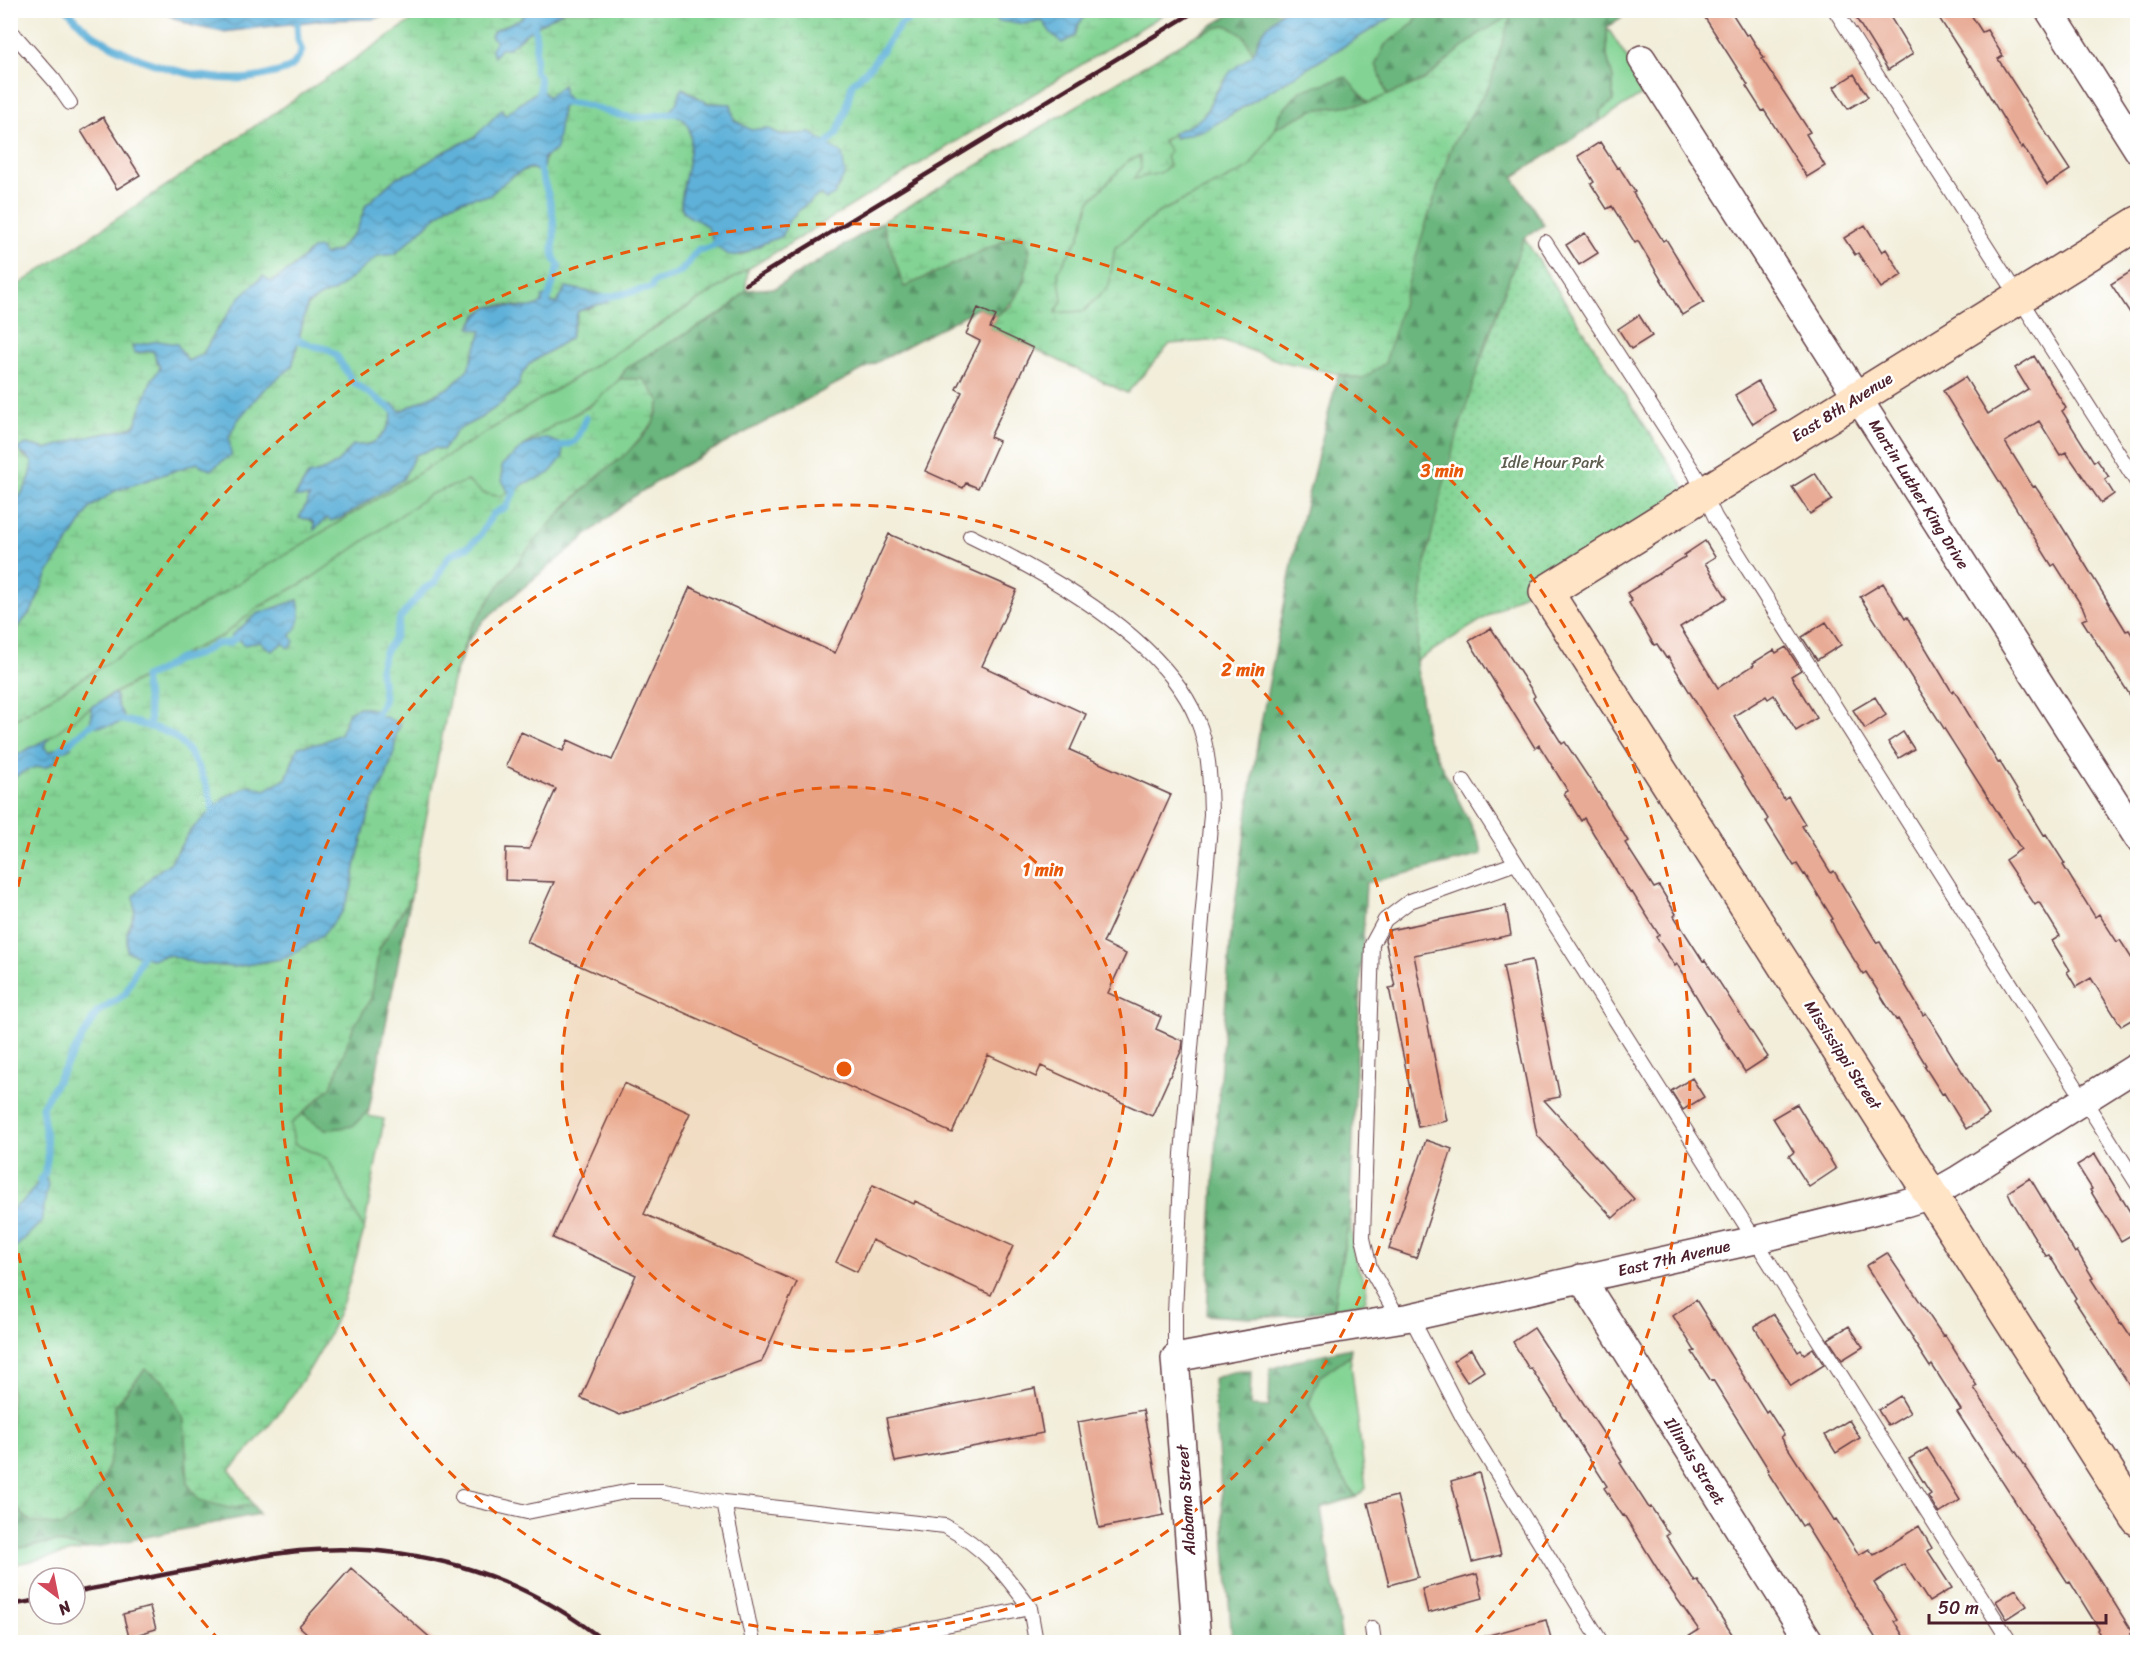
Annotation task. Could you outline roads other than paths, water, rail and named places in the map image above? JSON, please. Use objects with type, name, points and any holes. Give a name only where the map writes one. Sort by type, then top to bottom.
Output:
[{"type":"street","points":[[2049,10],[2138,150]]},
{"type":"street","name":"Martin Luther King Drive","points":[[1642,59],[2138,838]]},
{"type":"street","name":"East 8th Avenue","points":[[1546,592],[2138,223]]},
{"type":"street","name":"Mississippi Street","points":[[1546,592],[2138,1519]]},
{"type":"street","name":"East 7th Avenue","points":[[1175,1358],[1405,1318],[1755,1240],[1905,1203],[1931,1195],[1959,1179],[2138,1066]]},
{"type":"street","name":"Illinois Street","points":[[1581,1278],[1810,1642]]},
{"type":"street","name":"Alabama Street","points":[[1175,1358],[1197,1642]]},
{"type":"lane","points":[[1835,10],[2138,484]]},
{"type":"lane","points":[[10,30],[54,80],[70,103]]},
{"type":"lane","points":[[1545,242],[1695,474],[1721,527],[2138,1185]]},
{"type":"lane","points":[[970,536],[1019,560],[1068,589],[1142,645],[1186,698],[1197,720],[1206,747],[1210,776],[1210,825],[1182,1154],[1174,1314],[1175,1358]]},
{"type":"lane","points":[[1464,781],[2010,1642]]},
{"type":"lane","points":[[1516,863],[1410,901],[1384,920],[1372,944],[1363,1238],[1370,1268],[1405,1318],[1463,1418],[1601,1642]]},
{"type":"lane","points":[[462,1497],[527,1512],[630,1491],[664,1491],[724,1502],[945,1526],[968,1538],[999,1566],[1030,1608],[1036,1642]]},
{"type":"lane","points":[[724,1502],[753,1642]]},
{"type":"lane","points":[[861,1642],[931,1636],[1030,1608]]},
{"type":"lane","points":[[1372,1628],[1374,1642]]},
{"type":"water","points":[[530,10],[564,11],[535,27],[509,48],[501,48],[494,57],[491,49],[496,42],[491,36],[494,31],[520,19]]},
{"type":"water","points":[[1283,10],[1402,11],[1207,129],[1175,138],[1173,133],[1195,123],[1206,113],[1214,96],[1231,71],[1253,54],[1262,32]]},
{"type":"water","points":[[164,11],[394,11],[374,19],[323,20],[223,32],[193,26]]},
{"type":"water","points":[[997,11],[1082,11],[1085,16],[1078,25],[1075,36],[1062,43],[1042,20],[1024,24],[998,21],[994,14]]},
{"type":"water","points":[[563,85],[563,93],[571,102],[562,108],[556,150],[544,157],[541,173],[531,168],[519,172],[489,196],[475,197],[449,205],[395,254],[378,256],[335,291],[307,305],[292,367],[263,390],[237,421],[229,437],[231,455],[210,470],[197,463],[115,491],[90,508],[48,573],[32,610],[11,632],[11,509],[26,487],[32,468],[32,461],[17,449],[26,444],[47,449],[78,439],[128,429],[135,425],[151,381],[160,368],[153,351],[134,353],[132,346],[158,341],[177,344],[188,361],[203,354],[240,297],[263,276],[271,282],[290,270],[312,249],[320,248],[324,255],[337,251],[357,230],[366,205],[397,177],[415,171],[440,154],[475,137],[502,109],[505,115],[540,89],[548,97]]},
{"type":"water","points":[[682,88],[707,103],[731,104],[734,120],[751,130],[767,128],[781,135],[811,133],[842,154],[845,174],[834,195],[826,199],[820,194],[802,207],[787,223],[783,236],[739,255],[729,255],[723,252],[715,245],[707,227],[684,212],[681,206],[690,151],[690,131],[680,117],[667,114],[676,104]]},
{"type":"water","points":[[566,287],[609,296],[607,303],[578,311],[570,338],[529,364],[518,386],[503,402],[482,417],[457,430],[443,450],[435,448],[415,455],[403,479],[341,518],[331,521],[327,518],[314,530],[314,523],[309,519],[299,518],[310,497],[295,497],[308,475],[334,465],[353,445],[367,445],[378,440],[385,432],[391,418],[392,413],[386,405],[393,404],[400,411],[407,408],[452,386],[468,369],[482,331],[470,328],[477,316],[485,309],[493,306],[532,307],[542,303],[542,297],[550,294],[551,303],[557,303]]},
{"type":"water","points":[[545,438],[562,444],[563,457],[549,473],[525,483],[514,497],[511,497],[502,480],[502,465],[524,446]]},
{"type":"water","points":[[298,600],[300,619],[291,635],[294,642],[291,647],[283,643],[272,651],[260,642],[243,645],[240,639],[233,642],[231,640],[232,635],[257,614]]},
{"type":"water","points":[[115,693],[118,706],[126,720],[108,726],[89,725],[92,716],[91,707]]},
{"type":"water","points":[[360,707],[378,710],[379,717],[386,717],[401,725],[396,733],[394,752],[385,779],[371,806],[351,890],[342,912],[322,936],[286,958],[234,967],[195,963],[171,955],[151,959],[127,952],[127,933],[135,912],[134,896],[153,875],[171,862],[190,831],[225,797],[250,785],[265,790],[286,779],[298,747],[321,743],[340,734],[349,712]]},
{"type":"water","points":[[49,738],[44,747],[49,752],[63,745],[71,747],[56,755],[57,761],[46,767],[27,770],[11,781],[11,758]]},
{"type":"water","points":[[45,1173],[48,1185],[41,1222],[11,1252],[11,1210],[25,1200]]},
{"type":"waterway","points":[[68,10],[91,33],[130,54],[177,71],[226,79],[249,78],[282,71],[292,66],[302,51],[298,40],[297,24]]},
{"type":"waterway","points":[[538,96],[540,89],[539,76],[535,72],[536,39],[533,17],[548,10]]},
{"type":"waterway","points":[[821,151],[837,133],[852,84],[870,67],[901,24],[923,10]]},
{"type":"waterway","points":[[564,103],[580,104],[629,117],[676,113]]},
{"type":"waterway","points":[[539,167],[552,210],[553,252],[559,265],[547,302]]},
{"type":"waterway","points":[[602,298],[651,288],[654,282],[680,272],[699,249],[713,246],[720,240]]},
{"type":"waterway","points":[[291,337],[328,349],[336,355],[353,382],[393,410]]},
{"type":"waterway","points":[[554,449],[575,440],[586,418]]},
{"type":"waterway","points":[[376,716],[384,697],[380,668],[385,652],[394,639],[400,618],[425,588],[436,582],[449,556],[469,546],[479,537],[493,514],[506,507],[515,490]]},
{"type":"waterway","points":[[149,727],[144,677],[176,660],[199,654],[216,644],[229,643],[237,637]]},
{"type":"waterway","points":[[119,719],[170,734],[186,748],[205,782],[213,816]]},
{"type":"waterway","points":[[59,750],[98,721]]},
{"type":"waterway","points":[[40,1181],[45,1173],[48,1153],[42,1107],[97,1012],[125,994],[145,949]]},
{"type":"railway","points":[[746,284],[1197,10]]},
{"type":"railway","points":[[87,1590],[287,1552],[340,1549],[381,1551],[461,1566],[499,1580],[536,1597],[572,1618],[605,1642]]},
{"type":"railway","points":[[10,1605],[27,1602]]},
{"type":"park label","name":"Idle Hour Park","points":[[1553,462]]}]
